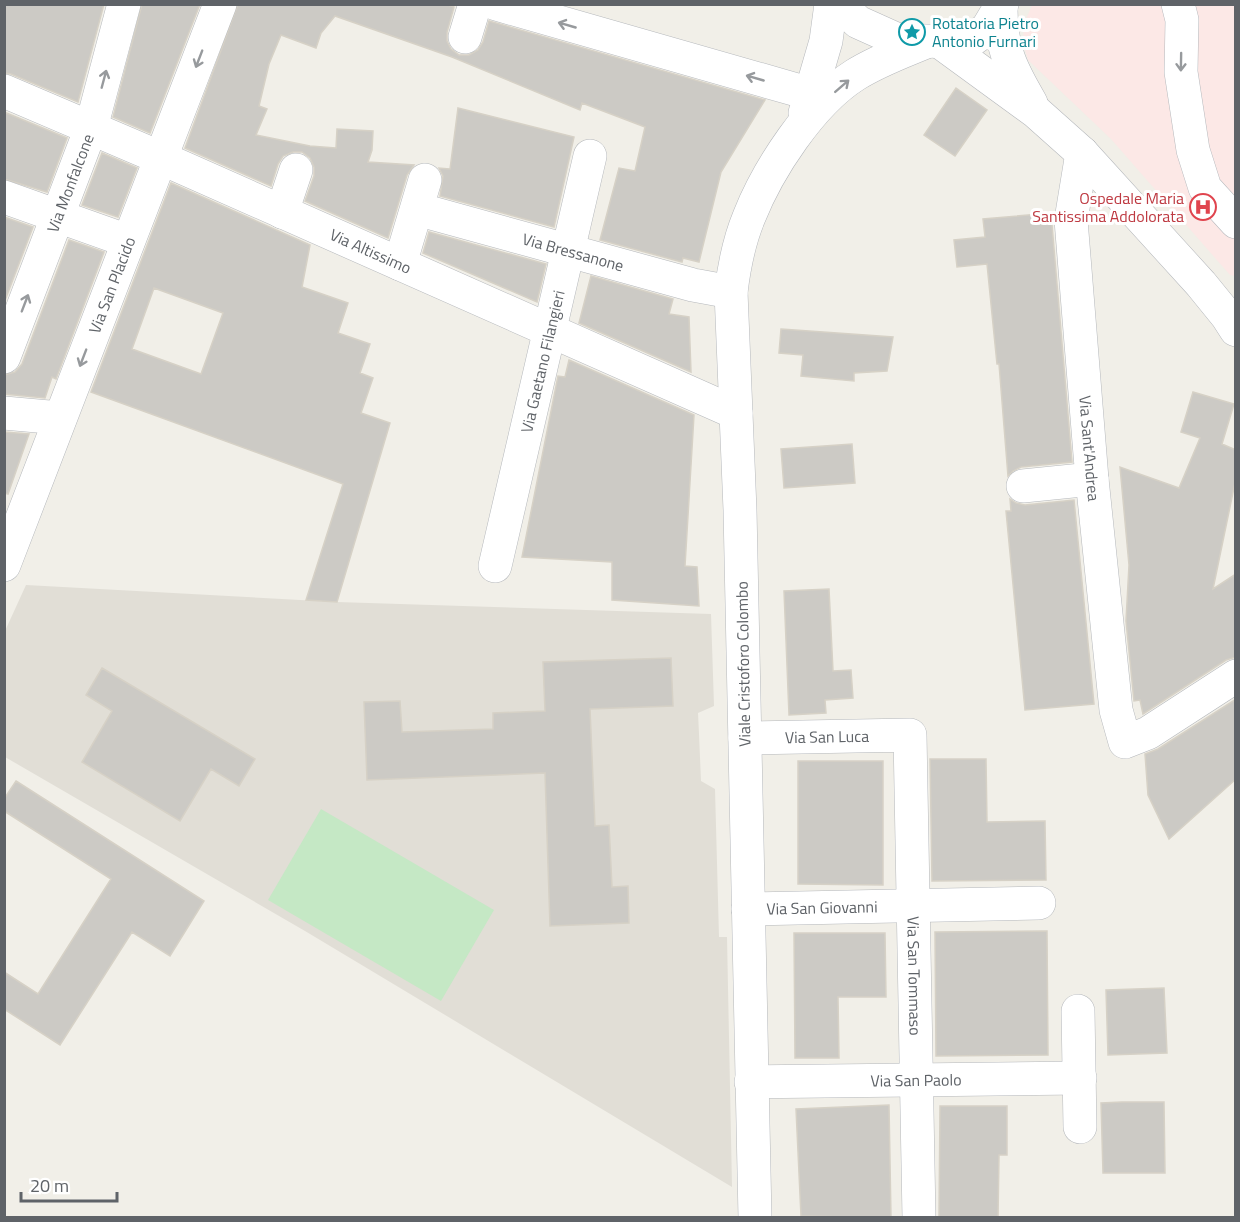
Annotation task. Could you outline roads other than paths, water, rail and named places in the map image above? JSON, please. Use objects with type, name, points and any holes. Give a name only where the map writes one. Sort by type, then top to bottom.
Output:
[{"type":"street","name":"Via Monfalcone","points":[[4,357],[90,128],[124,4]]},
{"type":"street","name":"Via San Placido","points":[[4,566],[220,4]]},
{"type":"street","points":[[465,37],[474,4]]},
{"type":"street","points":[[496,4],[811,94]]},
{"type":"street","points":[[801,127],[826,41],[831,4]]},
{"type":"street","points":[[839,4],[858,22],[898,39],[933,42],[970,40],[987,29],[1001,7]]},
{"type":"street","points":[[1178,4],[1182,20],[1181,72],[1193,150],[1205,188],[1236,222]]},
{"type":"street","points":[[1001,7],[1002,38],[1010,67],[1036,112]]},
{"type":"street","points":[[801,127],[853,77],[872,65],[933,42]]},
{"type":"street","points":[[933,42],[1036,112],[1082,153],[1233,319]]},
{"type":"street","name":"Via Altissimo","points":[[4,91],[161,158],[736,413]]},
{"type":"street","name":"Viale Cristoforo Colombo","points":[[755,1218],[741,510],[731,292],[735,262],[749,216],[772,173],[801,127]]},
{"type":"street","name":"Via Sant'Andrea","points":[[1082,153],[1071,220],[1092,479],[1116,710],[1125,742],[1148,734],[1236,676]]},
{"type":"street","name":"Via Gaetano Filangieri","points":[[495,566],[590,156]]},
{"type":"street","points":[[282,212],[296,171]]},
{"type":"street","name":"Via Bressanone","points":[[400,264],[421,195],[569,251],[693,285],[731,292]]},
{"type":"street","points":[[4,197],[128,241]]},
{"type":"street","points":[[4,413],[60,417]]},
{"type":"street","points":[[1023,486],[1092,479]]},
{"type":"street","name":"Via San Luca","points":[[745,738],[910,735]]},
{"type":"street","name":"Via San Tommaso","points":[[910,735],[919,1218]]},
{"type":"street","name":"Via San Giovanni","points":[[748,909],[1039,903]]},
{"type":"street","points":[[1078,1011],[1080,1127]]},
{"type":"street","name":"Via San Paolo","points":[[751,1082],[1080,1078]]},
{"type":"place","name":"Rotatoria Pietro Antonio Furnari","points":[[912,32]]},
{"type":"place","name":"Ospedale Maria Santissima Addolorata","points":[[1203,207]]}]
